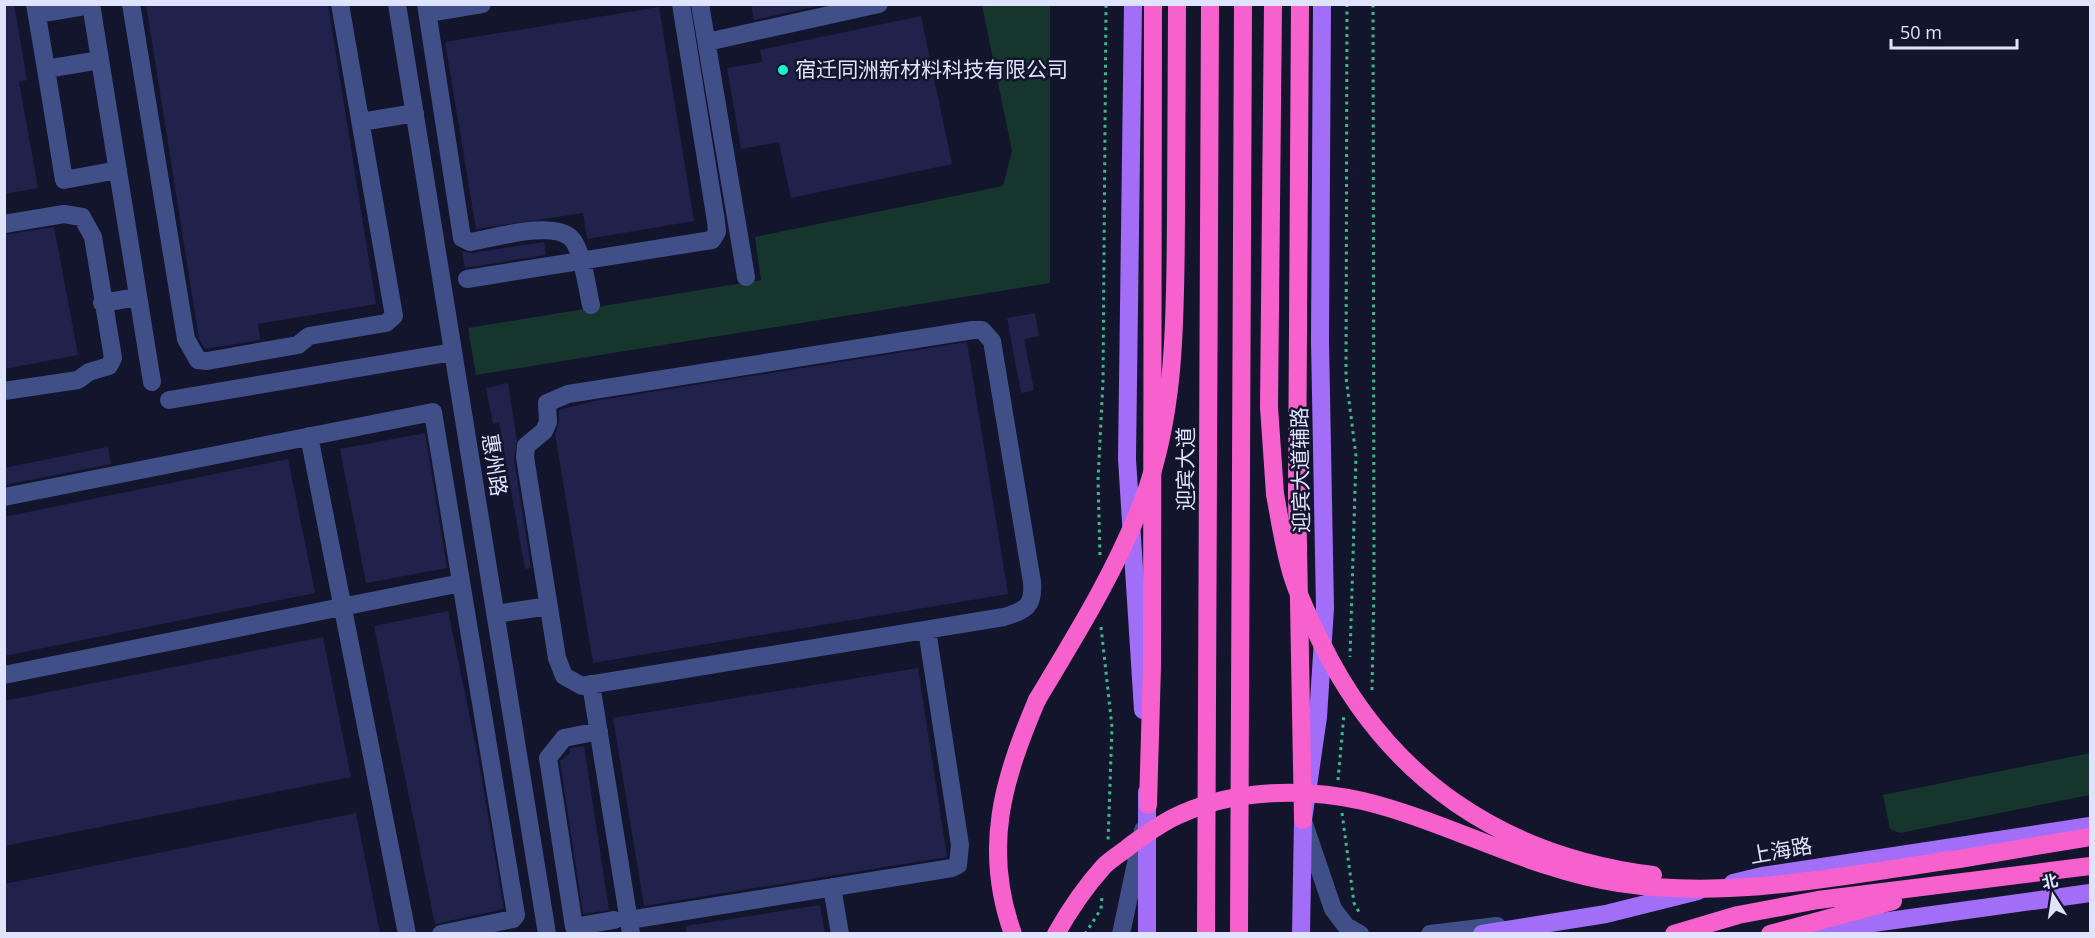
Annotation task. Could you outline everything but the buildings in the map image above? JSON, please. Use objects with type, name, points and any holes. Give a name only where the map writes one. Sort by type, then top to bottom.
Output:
[{"type":"highway","points":[[1148,805],[1152,666],[1153,4]]},
{"type":"highway","points":[[1013,933],[1005,911],[997,853],[1001,801],[1017,747],[1037,700],[1102,592],[1143,498],[1163,423],[1171,379],[1176,256],[1178,4]]},
{"type":"highway","name":"迎宾大道","points":[[1206,933],[1210,4]]},
{"type":"highway","points":[[1239,933],[1243,4]]},
{"type":"highway","points":[[1273,4],[1269,406],[1275,494],[1292,575],[1305,609],[1333,667],[1391,747],[1457,806],[1495,829],[1527,844],[1578,861],[1635,873],[1716,883],[1757,882],[1959,859]]},
{"type":"highway","points":[[1300,4],[1297,492],[1303,820]]},
{"type":"highway","points":[[1056,933],[1074,903],[1106,865],[1140,839],[1180,814],[1233,797],[1309,794],[1363,801],[1562,869],[1616,883],[1668,889],[1761,887],[1959,859],[2091,837]]},
{"type":"highway","points":[[1674,933],[1738,915],[1818,900],[1966,884],[2091,866]]},
{"type":"highway","points":[[1770,933],[1966,884]]},
{"type":"main road","points":[[1133,4],[1127,459],[1139,618],[1148,805],[1147,933]]},
{"type":"main road","name":"迎宾大道辅路","points":[[1301,933],[1303,820],[1318,717],[1325,608],[1320,341],[1322,4]]},
{"type":"main road","name":"上海路","points":[[1482,933],[1606,914],[1762,876],[2091,826]]},
{"type":"main road","points":[[1795,933],[2091,893]]},
{"type":"street","points":[[131,4],[186,339],[198,360],[207,361],[298,345],[309,336],[386,323],[394,316],[340,4]]},
{"type":"street","name":"惠州路","points":[[398,4],[547,933]]},
{"type":"street","points":[[482,4],[427,9],[462,238],[470,242],[544,229],[561,232],[572,239],[581,261],[591,306]]},
{"type":"street","points":[[467,279],[712,240],[717,232],[681,4]]},
{"type":"street","points":[[700,4],[746,277]]},
{"type":"street","points":[[706,42],[879,4]]},
{"type":"street","points":[[118,170],[64,180],[36,9],[91,5],[118,170],[152,382]]},
{"type":"street","points":[[46,69],[100,60]]},
{"type":"street","points":[[361,122],[415,113]]},
{"type":"street","points":[[4,224],[64,214],[82,218],[93,237],[102,303],[113,358],[109,366],[89,372],[78,380],[4,391]]},
{"type":"street","points":[[102,303],[138,297]]},
{"type":"street","points":[[982,330],[992,341],[1033,597],[1028,606],[1016,613],[927,630],[582,686],[564,676],[557,658],[525,457],[526,446],[544,431],[548,422],[547,403],[556,397],[982,330]]},
{"type":"street","points":[[298,345],[304,378]]},
{"type":"street","points":[[169,400],[453,352]]},
{"type":"street","points":[[4,497],[433,412],[516,915],[513,919],[441,933]]},
{"type":"street","points":[[309,436],[407,933]]},
{"type":"street","points":[[4,675],[461,583]]},
{"type":"street","points":[[496,614],[549,606]]},
{"type":"street","points":[[599,731],[564,738],[548,758],[574,927],[625,925],[832,887],[952,868],[958,865],[960,845],[927,630]]},
{"type":"street","points":[[591,684],[625,925]]},
{"type":"street","points":[[1121,933],[1148,805]]},
{"type":"street","points":[[1303,820],[1324,876],[1333,909],[1355,931]]},
{"type":"street","points":[[832,887],[840,933]]},
{"type":"street","points":[[1430,933],[1606,914]]},
{"type":"path","points":[[1100,560],[1098,480],[1103,381],[1106,4]]},
{"type":"path","points":[[1347,4],[1346,376],[1356,456],[1350,662]]},
{"type":"path","points":[[1372,690],[1374,583],[1373,4]]},
{"type":"path","points":[[1101,618],[1112,728],[1108,845]]},
{"type":"path","points":[[1339,789],[1338,777],[1345,708]]},
{"type":"path","points":[[1342,812],[1354,903],[1361,916],[1355,931]]},
{"type":"path","points":[[1086,933],[1101,909],[1103,888]]},
{"type":"green space","points":[[982,5],[1050,5],[1050,283],[476,375],[468,328],[761,280],[755,237],[1003,186],[1012,151]]},
{"type":"green space","points":[[2090,753],[2090,795],[1900,833],[1890,829],[1883,795]]},
{"type":"place","name":"宿迁同洲新材料科技有限公司","points":[[783,70]]}]
